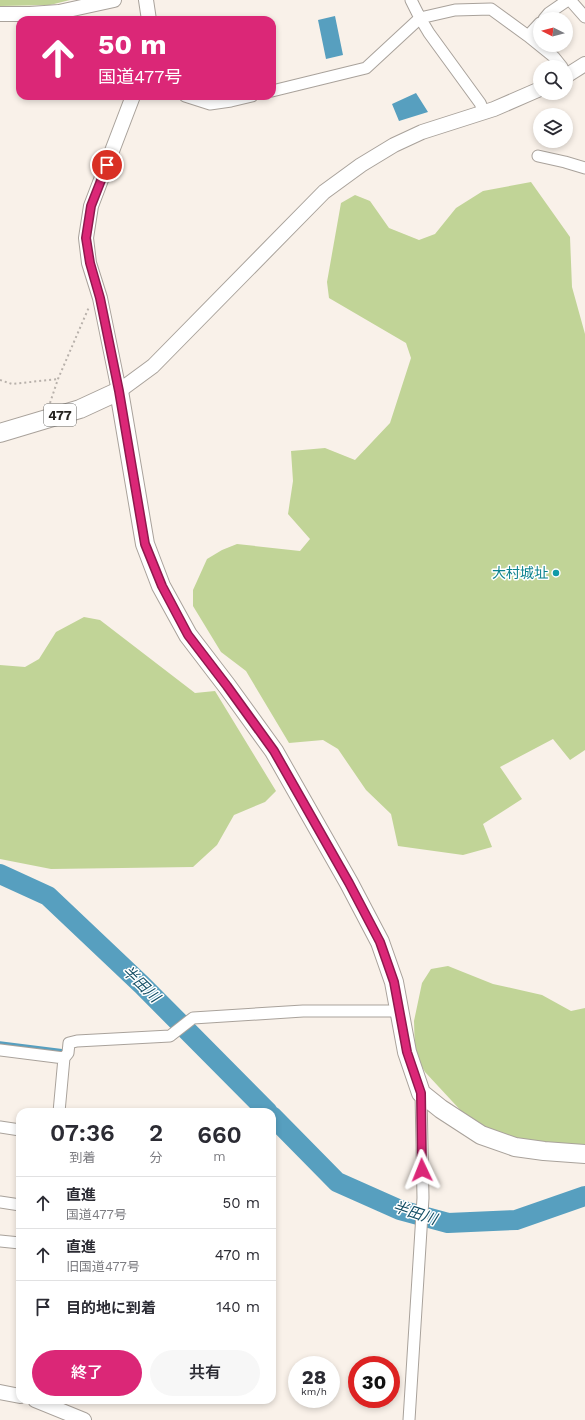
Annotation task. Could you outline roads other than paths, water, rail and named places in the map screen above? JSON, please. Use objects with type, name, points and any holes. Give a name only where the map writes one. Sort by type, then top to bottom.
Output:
[{"type":"highway","name":"477","points":[[0,433],[80,409],[119,391]]},
{"type":"highway","points":[[119,391],[145,544],[162,586],[188,635],[274,751],[324,837],[380,942],[394,982],[407,1052],[421,1093],[441,1109],[480,1135],[515,1147],[585,1154]]},
{"type":"street","points":[[0,14],[59,12],[114,0]]},
{"type":"street","points":[[146,0],[148,16]]},
{"type":"street","points":[[411,0],[420,18],[480,102],[484,112]]},
{"type":"street","points":[[552,12],[569,0],[585,17]]},
{"type":"street","points":[[276,90],[366,68],[420,18],[455,10],[490,5],[556,60]]},
{"type":"street","points":[[528,36],[533,31]]},
{"type":"street","points":[[573,69],[585,64]]},
{"type":"street","points":[[131,100],[91,206],[86,238],[90,263],[100,298],[119,391],[153,366],[324,192],[362,165],[394,145],[422,132],[484,112],[533,92]]},
{"type":"street","points":[[198,100],[210,104],[235,100]]},
{"type":"street","points":[[538,156],[585,168]]},
{"type":"street","points":[[59,1108],[64,1058],[68,1053],[69,1043],[77,1041],[170,1036],[193,1018],[303,1011],[399,1011]]},
{"type":"street","points":[[0,1050],[64,1058]]},
{"type":"street","points":[[409,1420],[423,1198],[421,1093]]},
{"type":"street","points":[[0,1127],[16,1129]]},
{"type":"street","points":[[0,1202],[16,1204]]},
{"type":"street","points":[[0,1241],[16,1243]]},
{"type":"street","points":[[0,1392],[16,1395]]},
{"type":"street","points":[[45,1404],[84,1420]]},
{"type":"water","points":[[335,16],[343,55],[326,59],[318,20]]},
{"type":"water","points":[[416,93],[428,112],[399,121],[392,104]]},
{"type":"waterway","name":"半田川","points":[[0,874],[48,896],[142,985],[264,1108]]},
{"type":"waterway","points":[[0,1043],[64,1051]]},
{"type":"waterway","name":"半田川","points":[[276,1120],[337,1182],[400,1210],[448,1223],[516,1220],[585,1196]]},
{"type":"place","name":"大村城址","points":[[556,573]]}]
